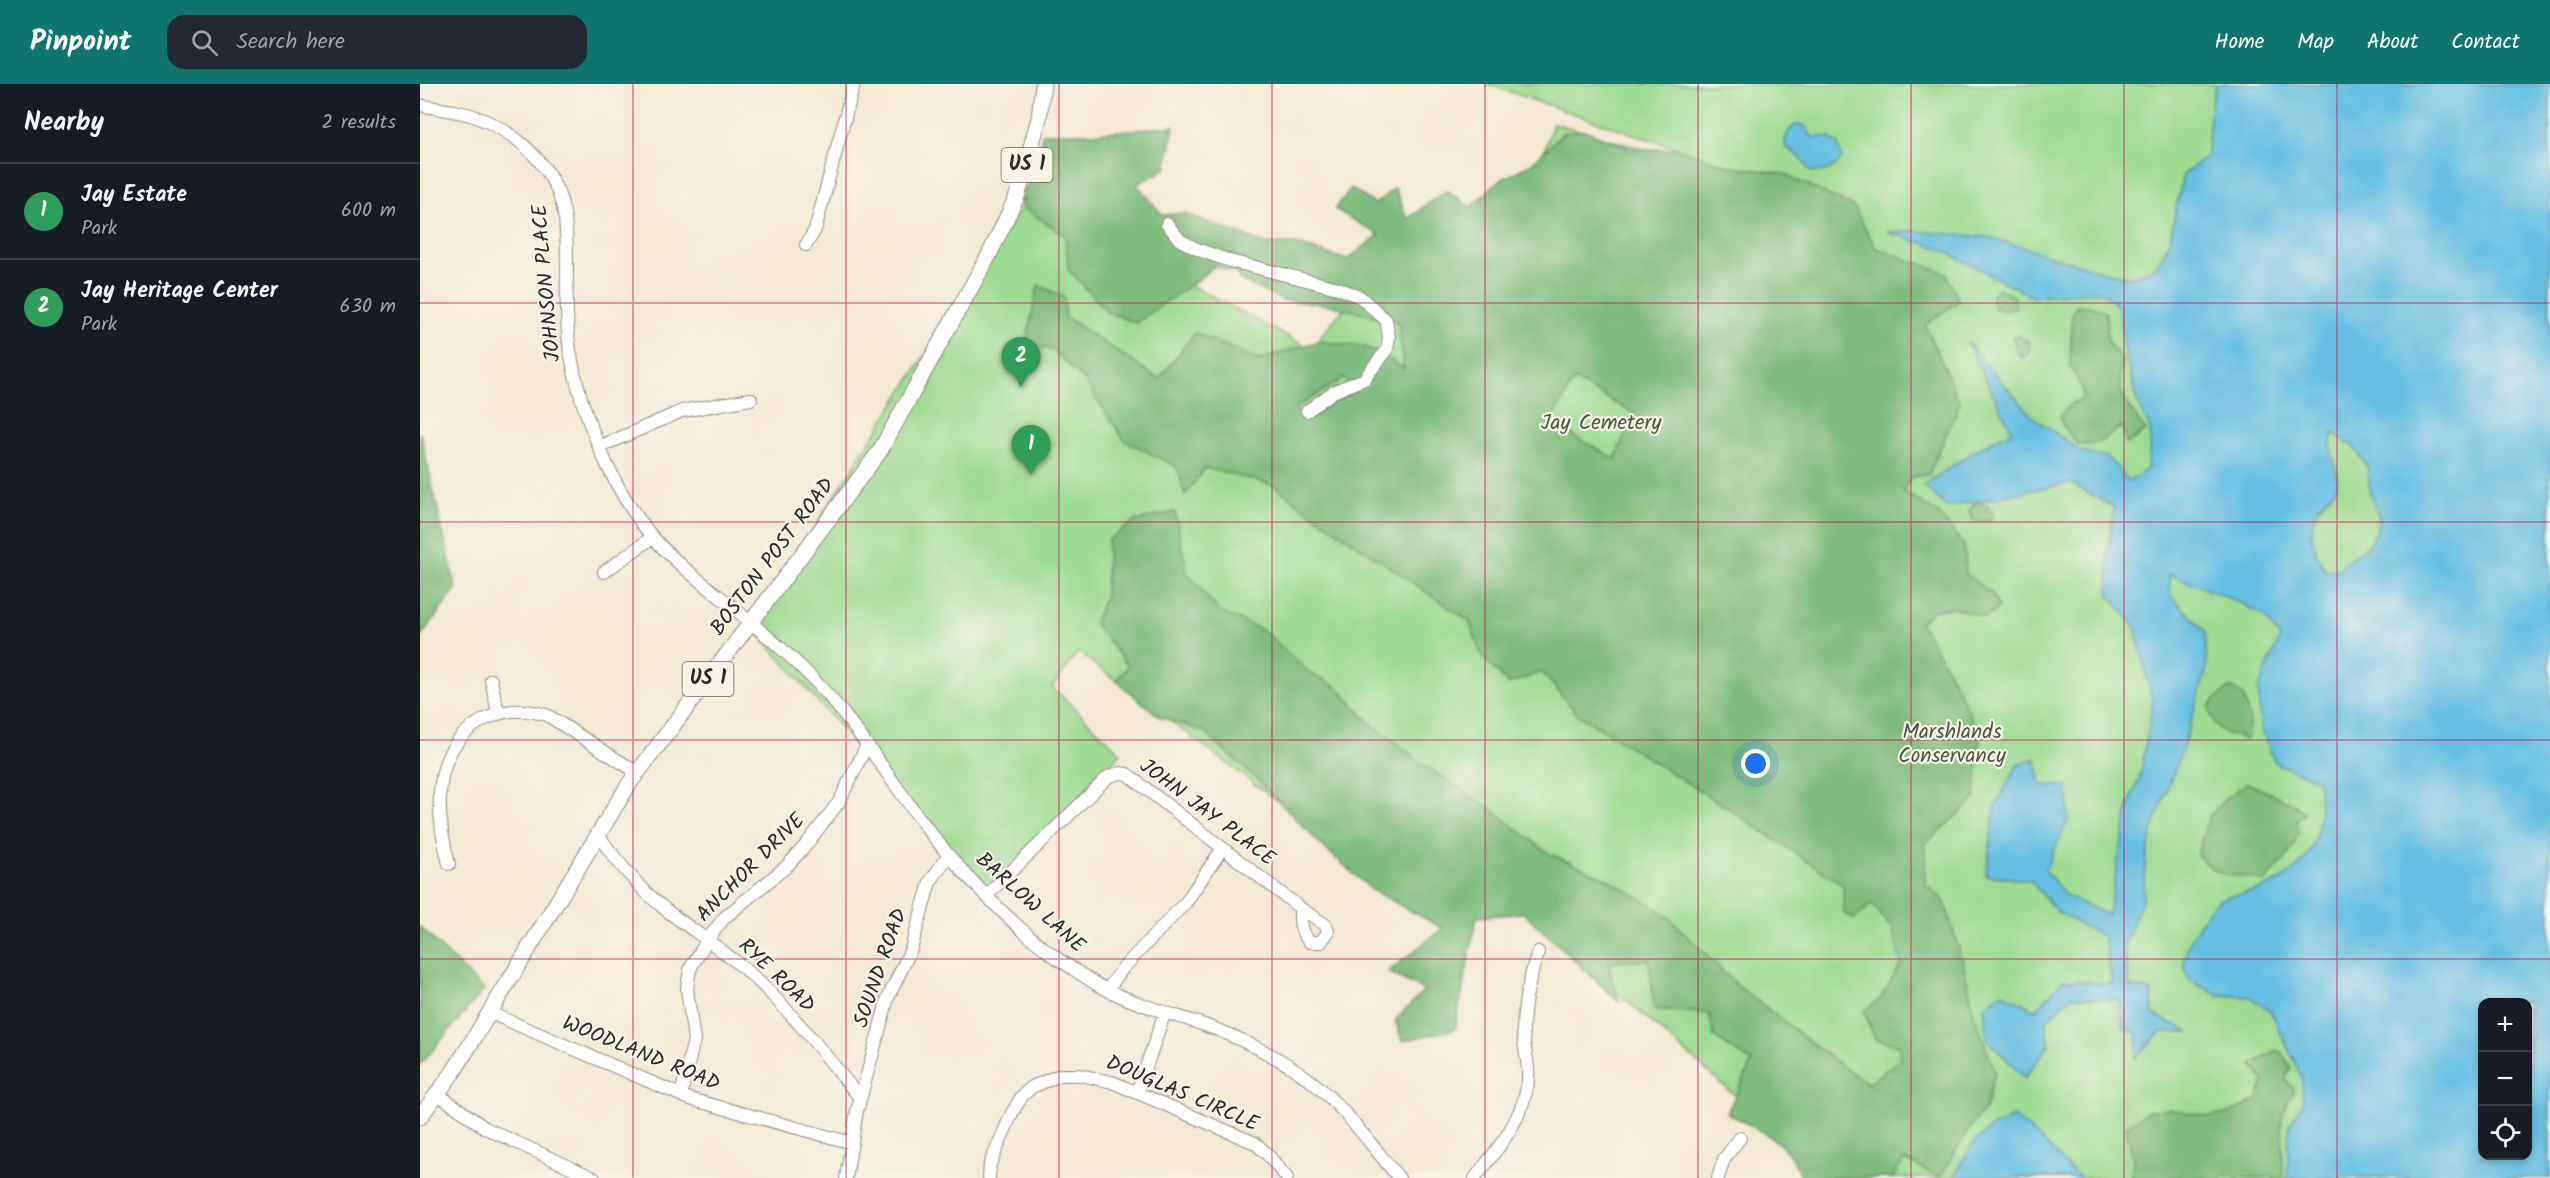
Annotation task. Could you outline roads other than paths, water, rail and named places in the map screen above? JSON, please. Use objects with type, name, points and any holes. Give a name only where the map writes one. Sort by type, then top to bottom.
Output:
[{"type":"main road","name":"BOSTON POST ROAD","points":[[420,1117],[438,1094],[638,773],[880,451],[984,265],[1018,194],[1040,118],[1043,84]]},
{"type":"street","points":[[806,246],[815,230],[854,84]]},
{"type":"street","name":"JOHNSON PLACE","points":[[420,105],[471,115],[502,129],[528,147],[546,171],[560,196],[565,220],[569,348],[578,389],[599,447],[615,480],[653,537],[690,573],[751,622]]},
{"type":"street","points":[[1167,224],[1180,240],[1199,250],[1230,261],[1338,288],[1360,297],[1386,320],[1389,337],[1387,350],[1364,378],[1333,392],[1307,411]]},
{"type":"street","points":[[599,447],[682,411],[751,399]]},
{"type":"street","points":[[604,572],[653,537]]},
{"type":"street","name":"BARLOW LANE","points":[[751,622],[818,683],[867,745],[948,856],[987,895],[1058,958],[1108,989],[1223,1032],[1256,1048],[1311,1081],[1345,1114],[1400,1178]]},
{"type":"street","points":[[491,680],[498,713]]},
{"type":"street","points":[[449,864],[442,838],[439,806],[445,761],[452,746],[464,733],[498,713],[530,711],[547,715],[638,773]]},
{"type":"street","name":"ANCHOR DRIVE","points":[[681,1095],[694,1040],[687,989],[690,969],[724,918],[787,866],[805,846],[839,802],[867,745]]},
{"type":"street","name":"JOHN JAY PLACE","points":[[987,895],[1085,798],[1108,777],[1119,773],[1127,774],[1300,908]]},
{"type":"street","name":"RYE ROAD","points":[[599,836],[615,859],[649,895],[708,939],[757,980],[813,1040],[860,1098]]},
{"type":"street","points":[[1108,989],[1123,968],[1186,902],[1222,849]]},
{"type":"street","name":"SOUND ROAD","points":[[860,1098],[888,998],[911,950],[930,882],[948,856]]},
{"type":"street","points":[[1475,1178],[1507,1137],[1528,1083],[1524,1010],[1538,952]]},
{"type":"street","name":"WOODLAND ROAD","points":[[488,1012],[681,1095],[852,1143]]},
{"type":"street","points":[[1137,1093],[1165,1012]]},
{"type":"street","name":"DOUGLAS CIRCLE","points":[[989,1178],[990,1164],[1012,1113],[1022,1096],[1032,1087],[1060,1075],[1080,1075],[1112,1082],[1255,1143],[1268,1154],[1287,1178]]},
{"type":"street","points":[[438,1094],[485,1128],[594,1178]]},
{"type":"street","points":[[846,1178],[860,1098]]},
{"type":"street","points":[[1718,1178],[1724,1159],[1740,1138]]},
{"type":"water","points":[[2216,84],[2550,84],[2550,1178],[2287,1178],[2289,1126],[2303,1102],[2302,1078],[2271,1012],[2250,997],[2218,995],[2190,981],[2184,964],[2187,949],[2197,929],[2214,904],[2231,895],[2255,891],[2274,883],[2302,862],[2317,835],[2320,819],[2318,780],[2275,763],[2261,727],[2258,689],[2280,637],[2264,616],[2243,604],[2169,574],[2171,596],[2205,631],[2207,668],[2182,751],[2154,824],[2146,859],[2143,898],[2124,947],[2130,987],[2151,990],[2153,1014],[2190,1032],[2160,1032],[2136,1058],[2138,1034],[2123,1028],[2120,1000],[2071,997],[2045,1022],[2050,1043],[2025,1078],[1987,1039],[1984,1007],[2002,993],[2036,1010],[2063,980],[2112,984],[2104,937],[2057,912],[2031,881],[1986,875],[1995,807],[2017,765],[2035,758],[2041,785],[2068,787],[2068,820],[2045,870],[2066,896],[2108,915],[2129,804],[2140,777],[2153,702],[2135,626],[2109,595],[2108,551],[2114,507],[2070,483],[1947,507],[1923,485],[1981,447],[2012,431],[1966,341],[2033,417],[2081,451],[2107,457],[2129,481],[2147,469],[2150,429],[2136,398],[2122,341],[2119,307],[2101,291],[2033,297],[1939,248],[1887,232],[1912,231],[1989,237],[2107,273],[2132,277],[2156,267],[2169,244],[2183,175],[2207,156],[2211,104]],"holes":[[[2333,433],[2354,447],[2368,468],[2370,494],[2379,518],[2377,530],[2371,542],[2337,570],[2325,570],[2316,552],[2312,526],[2318,509],[2336,486],[2337,476],[2331,447]]]},
{"type":"water","points":[[1799,124],[1805,126],[1812,137],[1829,137],[1838,144],[1842,159],[1828,170],[1810,171],[1798,155],[1785,147],[1788,132]]},
{"type":"water","points":[[2014,1117],[2081,1178],[1954,1178],[1976,1140],[1983,1133]]},
{"type":"place","name":"Jay Heritage Center","points":[[1021,387]]},
{"type":"place","name":"Jay Estate","points":[[1031,475]]},
{"type":"park label","name":"Jay Cemetery","points":[[1601,423]]},
{"type":"park label","name":"Marshlands Conservancy","points":[[1952,744]]}]
